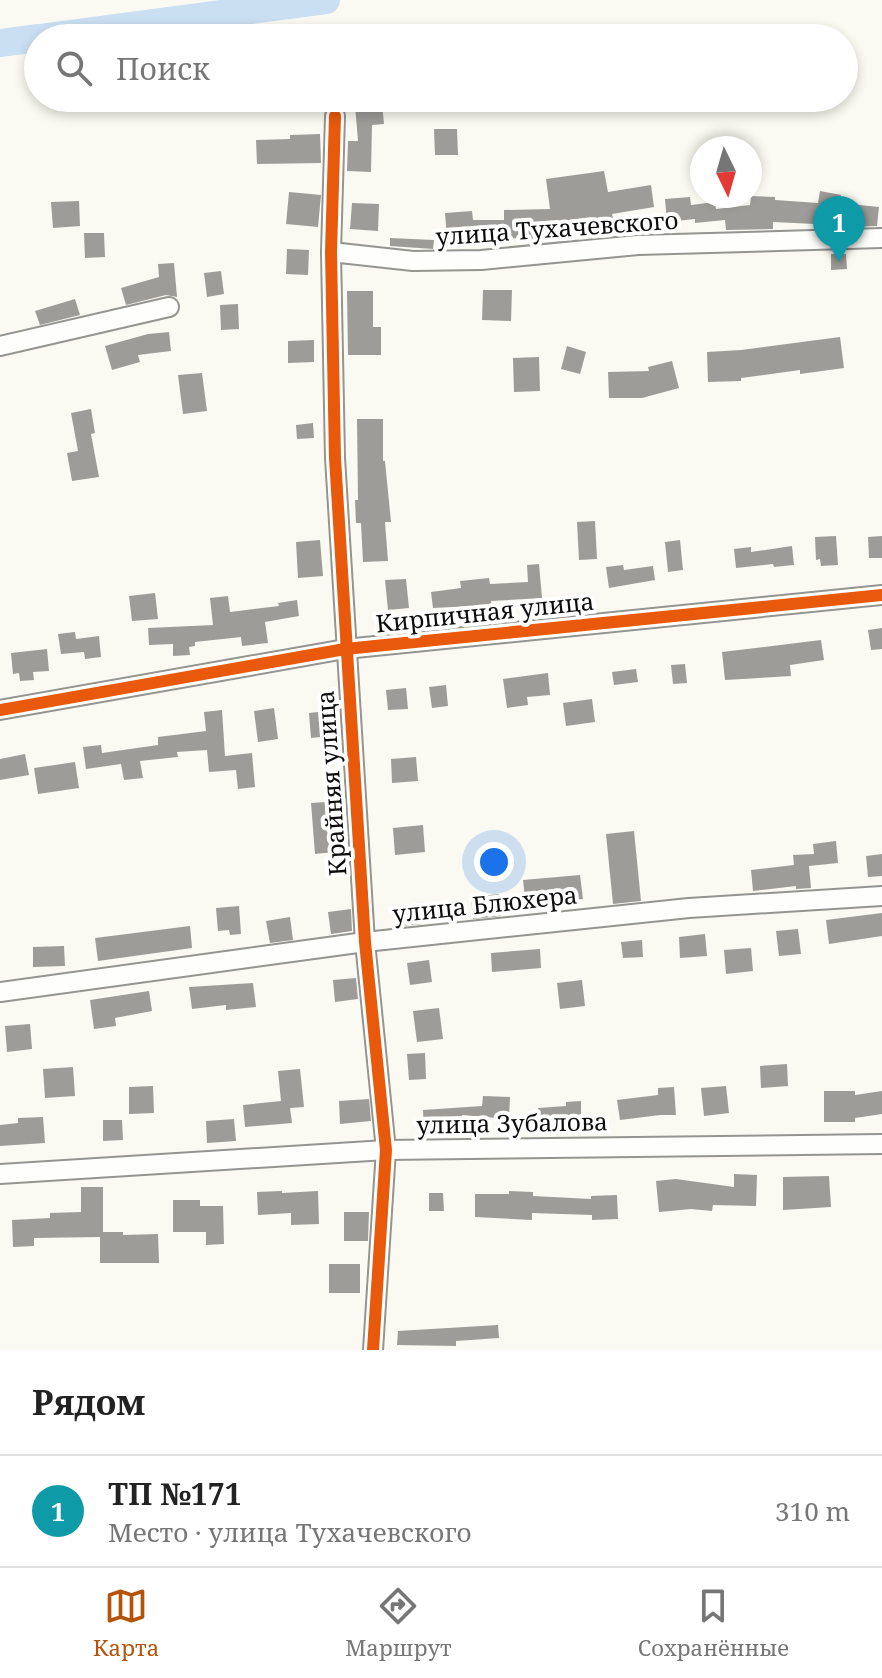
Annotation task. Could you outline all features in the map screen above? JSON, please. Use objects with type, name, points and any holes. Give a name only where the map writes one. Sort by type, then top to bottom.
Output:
[{"type":"street","name":"Крайняя улица","points":[[335,116],[331,252],[335,458],[365,942],[386,1150],[373,1350]]},
{"type":"street","name":"улица Тухачевского","points":[[331,252],[413,261],[481,260],[638,245],[882,238]]},
{"type":"street","points":[[0,346],[169,307]]},
{"type":"street","name":"Кирпичная улица","points":[[0,710],[345,649],[882,595]]},
{"type":"street","name":"улица Блюхера","points":[[0,992],[365,942],[689,908],[882,896]]},
{"type":"street","name":"улица Зубалова","points":[[0,1174],[386,1150],[882,1144]]},
{"type":"building","points":[[356,112],[383,112],[384,124],[372,125],[371,172],[347,171],[348,141],[358,141]]},
{"type":"building","points":[[434,129],[457,129],[458,155],[435,155]]},
{"type":"building","points":[[320,134],[321,163],[257,164],[256,140]]},
{"type":"building","points":[[604,171],[608,192],[651,185],[654,207],[612,214],[613,218],[592,222],[591,217],[536,226],[536,239],[447,239],[445,213],[472,211],[473,220],[504,220],[504,210],[550,209],[546,179]]},
{"type":"building","points":[[820,191],[841,195],[839,203],[879,207],[877,226],[814,228],[815,224],[773,222],[773,229],[726,230],[725,220],[667,222],[665,199],[690,197],[690,208],[716,209],[762,208],[762,196],[818,203]]},
{"type":"building","points":[[289,192],[321,195],[318,227],[286,224]]},
{"type":"building","points":[[79,201],[80,226],[53,228],[51,202]]},
{"type":"building","points":[[352,203],[379,204],[378,231],[350,229]]},
{"type":"building","points":[[84,233],[104,233],[105,257],[85,258]]},
{"type":"building","points":[[390,238],[434,240],[433,249],[390,246]]},
{"type":"building","points":[[287,249],[309,250],[308,275],[286,274]]},
{"type":"building","points":[[831,254],[846,254],[847,269],[831,270]]},
{"type":"building","points":[[174,263],[177,297],[166,295],[126,305],[121,288],[159,277],[158,264]]},
{"type":"building","points":[[221,271],[224,294],[207,297],[204,273]]},
{"type":"building","points":[[483,290],[512,290],[511,321],[482,320]]},
{"type":"building","points":[[347,291],[373,291],[373,327],[381,327],[381,355],[348,355]]},
{"type":"building","points":[[75,299],[80,315],[40,325],[35,311]]},
{"type":"building","points":[[238,304],[239,329],[221,330],[220,305]]},
{"type":"building","points":[[169,332],[171,351],[138,355],[140,362],[112,370],[105,346],[148,334]]},
{"type":"building","points":[[840,337],[844,368],[800,374],[800,370],[741,378],[741,381],[708,382],[707,352]]},
{"type":"building","points":[[314,340],[314,362],[288,363],[288,341]]},
{"type":"building","points":[[567,346],[586,352],[580,374],[561,369]]},
{"type":"building","points":[[539,357],[540,391],[514,392],[513,358]]},
{"type":"building","points":[[672,361],[679,388],[642,398],[609,398],[608,372],[649,371],[648,367]]},
{"type":"building","points":[[202,373],[207,411],[183,414],[178,375]]},
{"type":"building","points":[[91,409],[95,433],[91,434],[99,477],[72,481],[67,453],[78,451],[71,413]]},
{"type":"building","points":[[357,419],[383,419],[383,461],[391,522],[385,522],[388,561],[363,562],[361,523],[356,523],[355,500],[358,500]]},
{"type":"building","points":[[313,423],[314,438],[297,439],[296,425]]},
{"type":"building","points":[[595,521],[597,559],[579,560],[577,522]]},
{"type":"building","points":[[836,536],[838,565],[821,566],[820,559],[816,560],[815,537]]},
{"type":"building","points":[[882,536],[882,558],[869,558],[868,537]]},
{"type":"building","points":[[320,540],[323,576],[298,578],[296,542]]},
{"type":"building","points":[[680,540],[683,570],[668,572],[665,542]]},
{"type":"building","points":[[792,546],[794,565],[736,568],[734,549],[751,547],[751,552]]},
{"type":"building","points":[[539,564],[542,598],[491,601],[492,605],[433,608],[431,592],[461,588],[460,581],[489,578],[490,584],[528,582],[527,565]]},
{"type":"building","points":[[623,565],[624,570],[653,566],[655,580],[609,588],[606,567]]},
{"type":"building","points":[[406,579],[409,608],[388,610],[385,580]]},
{"type":"building","points":[[155,593],[158,619],[132,621],[129,596]]},
{"type":"building","points":[[228,596],[230,612],[279,606],[278,603],[297,600],[299,616],[265,622],[268,643],[242,646],[241,637],[195,642],[195,646],[189,647],[190,655],[173,656],[173,644],[149,645],[148,628],[213,625],[210,598]]},
{"type":"building","points":[[882,628],[882,649],[871,650],[868,630]]},
{"type":"building","points":[[75,632],[76,639],[99,636],[101,657],[85,659],[84,652],[61,654],[58,634]]},
{"type":"building","points":[[821,640],[824,660],[790,665],[791,676],[725,680],[722,652]]},
{"type":"building","points":[[47,649],[49,671],[33,672],[34,680],[20,681],[19,673],[13,674],[11,653]]},
{"type":"building","points":[[685,664],[687,683],[673,684],[671,665]]},
{"type":"building","points":[[636,669],[638,682],[614,685],[612,672]]},
{"type":"building","points":[[548,673],[550,695],[527,697],[528,705],[507,708],[503,679]]},
{"type":"building","points":[[446,685],[448,706],[432,708],[429,687]]},
{"type":"building","points":[[406,688],[408,709],[388,710],[386,690]]},
{"type":"building","points":[[592,699],[595,722],[566,726],[563,703]]},
{"type":"building","points":[[274,708],[278,739],[258,742],[254,711]]},
{"type":"building","points":[[222,710],[225,756],[252,753],[255,787],[238,789],[236,770],[209,772],[207,750],[177,752],[178,757],[140,761],[143,778],[124,780],[121,764],[86,769],[83,747],[101,745],[102,753],[158,745],[158,737],[206,731],[204,712]]},
{"type":"building","points":[[337,710],[340,735],[311,738],[309,713]]},
{"type":"building","points":[[25,754],[29,775],[0,780],[0,759]]},
{"type":"building","points":[[416,757],[418,781],[392,783],[391,759]]},
{"type":"building","points":[[75,762],[79,788],[38,794],[34,768]]},
{"type":"building","points":[[340,801],[344,851],[315,854],[311,803]]},
{"type":"building","points":[[423,825],[425,852],[395,855],[393,828]]},
{"type":"building","points":[[634,831],[641,901],[613,904],[606,834]]},
{"type":"building","points":[[836,841],[838,863],[809,866],[811,888],[796,889],[796,886],[753,891],[751,870],[794,865],[793,855],[814,854],[813,844]]},
{"type":"building","points":[[882,854],[882,876],[868,877],[866,856]]},
{"type":"building","points":[[580,875],[583,899],[526,906],[523,880]]},
{"type":"building","points":[[499,894],[501,916],[473,919],[471,897]]},
{"type":"building","points":[[239,906],[241,934],[230,935],[229,930],[218,931],[216,908]]},
{"type":"building","points":[[351,909],[352,931],[331,934],[328,912]]},
{"type":"building","points":[[420,910],[422,924],[400,926],[398,912]]},
{"type":"building","points":[[882,913],[882,936],[829,944],[826,920]]},
{"type":"building","points":[[290,917],[293,940],[270,943],[266,921]]},
{"type":"building","points":[[190,926],[192,948],[98,961],[95,938]]},
{"type":"building","points":[[798,929],[801,954],[779,956],[776,931]]},
{"type":"building","points":[[705,934],[707,956],[680,958],[679,937]]},
{"type":"building","points":[[642,940],[643,957],[623,958],[621,942]]},
{"type":"building","points":[[64,946],[65,966],[33,967],[33,947]]},
{"type":"building","points":[[751,948],[753,971],[726,974],[724,950]]},
{"type":"building","points":[[540,949],[541,968],[492,972],[491,953]]},
{"type":"building","points":[[429,960],[432,982],[410,985],[407,963]]},
{"type":"building","points":[[356,978],[358,999],[335,1002],[333,980]]},
{"type":"building","points":[[582,980],[585,1006],[560,1009],[557,983]]},
{"type":"building","points":[[253,983],[256,1007],[226,1010],[226,1005],[192,1009],[189,987]]},
{"type":"building","points":[[149,991],[152,1011],[115,1018],[116,1026],[94,1029],[90,1000]]},
{"type":"building","points":[[439,1008],[443,1039],[417,1042],[413,1011]]},
{"type":"building","points":[[30,1024],[32,1049],[7,1052],[5,1026]]},
{"type":"building","points":[[425,1053],[426,1079],[409,1080],[407,1054]]},
{"type":"building","points":[[787,1064],[788,1086],[761,1088],[760,1066]]},
{"type":"building","points":[[73,1067],[75,1096],[45,1098],[43,1069]]},
{"type":"building","points":[[300,1069],[304,1107],[290,1108],[292,1123],[245,1127],[243,1105],[281,1101],[278,1071]]},
{"type":"building","points":[[153,1086],[154,1113],[129,1114],[129,1087]]},
{"type":"building","points":[[726,1086],[729,1113],[704,1116],[701,1088]]},
{"type":"building","points":[[674,1087],[676,1115],[620,1120],[617,1100],[658,1095],[658,1088]]},
{"type":"building","points":[[824,1091],[855,1091],[855,1095],[882,1091],[882,1114],[855,1118],[855,1122],[824,1122]]},
{"type":"building","points":[[483,1096],[510,1097],[509,1119],[462,1115],[463,1128],[424,1131],[423,1110],[482,1106]]},
{"type":"building","points":[[369,1099],[371,1121],[340,1124],[339,1101]]},
{"type":"building","points":[[581,1101],[581,1122],[539,1128],[538,1108],[566,1106],[566,1102]]},
{"type":"building","points":[[43,1117],[45,1143],[0,1146],[0,1125],[18,1123],[18,1118]]},
{"type":"building","points":[[234,1119],[236,1141],[207,1143],[206,1121]]},
{"type":"building","points":[[103,1120],[122,1120],[123,1140],[103,1141]]},
{"type":"building","points":[[734,1174],[757,1175],[756,1206],[713,1205],[712,1211],[659,1212],[656,1181],[676,1179],[734,1187]]},
{"type":"building","points":[[829,1176],[831,1207],[783,1210],[783,1177]]},
{"type":"building","points":[[81,1187],[103,1187],[103,1232],[158,1234],[159,1263],[100,1263],[100,1237],[34,1238],[34,1246],[13,1247],[12,1220],[50,1218],[50,1213],[81,1212]]},
{"type":"building","points":[[318,1191],[319,1224],[291,1225],[291,1213],[258,1215],[257,1192]]},
{"type":"building","points":[[509,1191],[533,1192],[533,1196],[591,1199],[591,1196],[617,1195],[618,1219],[592,1220],[592,1215],[532,1213],[532,1220],[475,1217],[475,1194],[509,1194]]},
{"type":"building","points":[[429,1193],[443,1193],[444,1211],[429,1211]]},
{"type":"building","points":[[173,1200],[200,1200],[200,1206],[223,1206],[224,1244],[206,1245],[206,1232],[173,1232]]},
{"type":"building","points":[[344,1212],[369,1212],[368,1241],[344,1241]]},
{"type":"building","points":[[329,1264],[360,1264],[360,1293],[329,1293]]},
{"type":"building","points":[[498,1325],[499,1338],[456,1341],[456,1346],[397,1345],[398,1331]]},
{"type":"waterway","points":[[146,24],[326,0]]},
{"type":"waterway","points":[[0,43],[24,40]]},
{"type":"cycle path","points":[[335,116],[331,252],[335,458],[365,942],[386,1150],[373,1350]]},
{"type":"cycle path","points":[[0,710],[345,649],[882,595]]},
{"type":"place","name":"ТП №171","points":[[839,262]]}]
